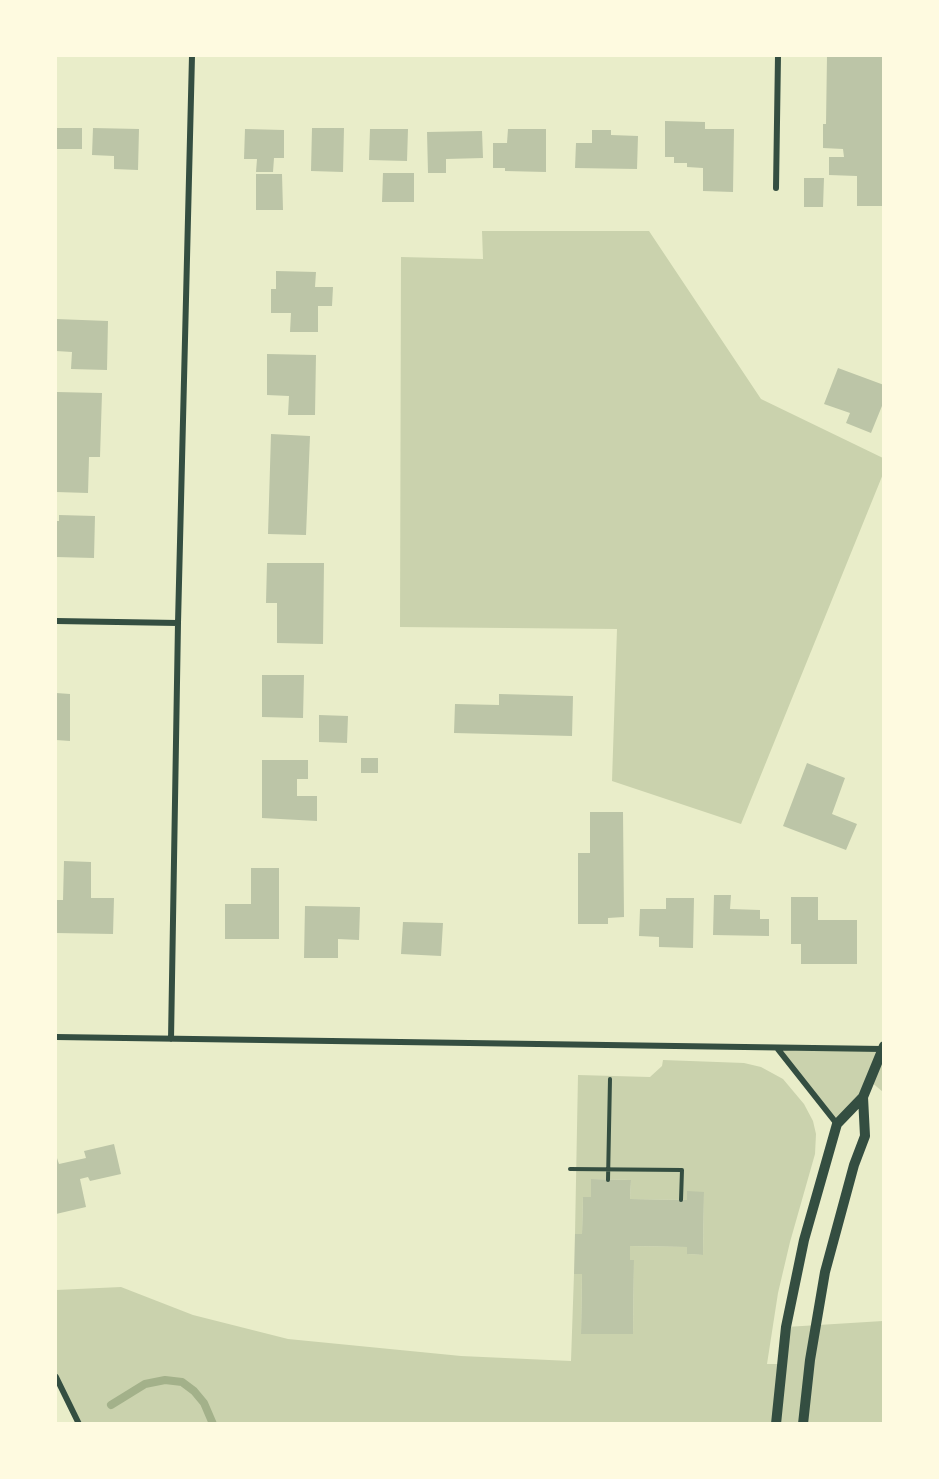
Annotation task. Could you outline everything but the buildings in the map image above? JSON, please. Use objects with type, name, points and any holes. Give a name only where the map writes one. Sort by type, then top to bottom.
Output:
[{"type":"street","points":[[171,1039],[178,623],[192,56]]},
{"type":"street","points":[[776,188],[777,56]]},
{"type":"street","points":[[56,621],[178,623]]},
{"type":"street","points":[[56,1037],[777,1048],[883,1047],[863,1097],[837,1124],[804,1240],[786,1327],[776,1424]]},
{"type":"street","points":[[777,1048],[837,1124]]},
{"type":"street","points":[[803,1424],[817,1312],[825,1272],[844,1197],[864,1136],[863,1097]]},
{"type":"street","points":[[56,1377],[79,1424]]},
{"type":"path","points":[[608,1180],[610,1078]]},
{"type":"path","points":[[570,1169],[682,1170],[681,1200]]},
{"type":"green space","points":[[482,231],[649,231],[761,399],[883,458],[883,474],[741,824],[612,781],[617,629],[400,627],[401,257],[483,259]]},
{"type":"green space","points":[[883,1046],[883,1092],[870,1081],[837,1124],[777,1048],[882,1049]]},
{"type":"green space","points":[[663,1060],[744,1063],[761,1067],[783,1079],[804,1104],[813,1121],[816,1134],[815,1154],[778,1293],[767,1364],[781,1364],[786,1327],[883,1321],[883,1423],[79,1423],[56,1377],[56,1290],[121,1287],[193,1315],[288,1339],[461,1356],[571,1361],[574,1274],[582,1274],[581,1333],[633,1334],[634,1260],[630,1260],[630,1246],[687,1247],[688,1254],[703,1255],[704,1192],[687,1192],[687,1200],[630,1199],[631,1180],[591,1179],[591,1197],[583,1197],[582,1234],[575,1234],[578,1075],[650,1077],[662,1066]]},
{"type":"waterway","points":[[111,1405],[145,1384],[165,1380],[182,1382],[204,1403],[213,1424]]}]
